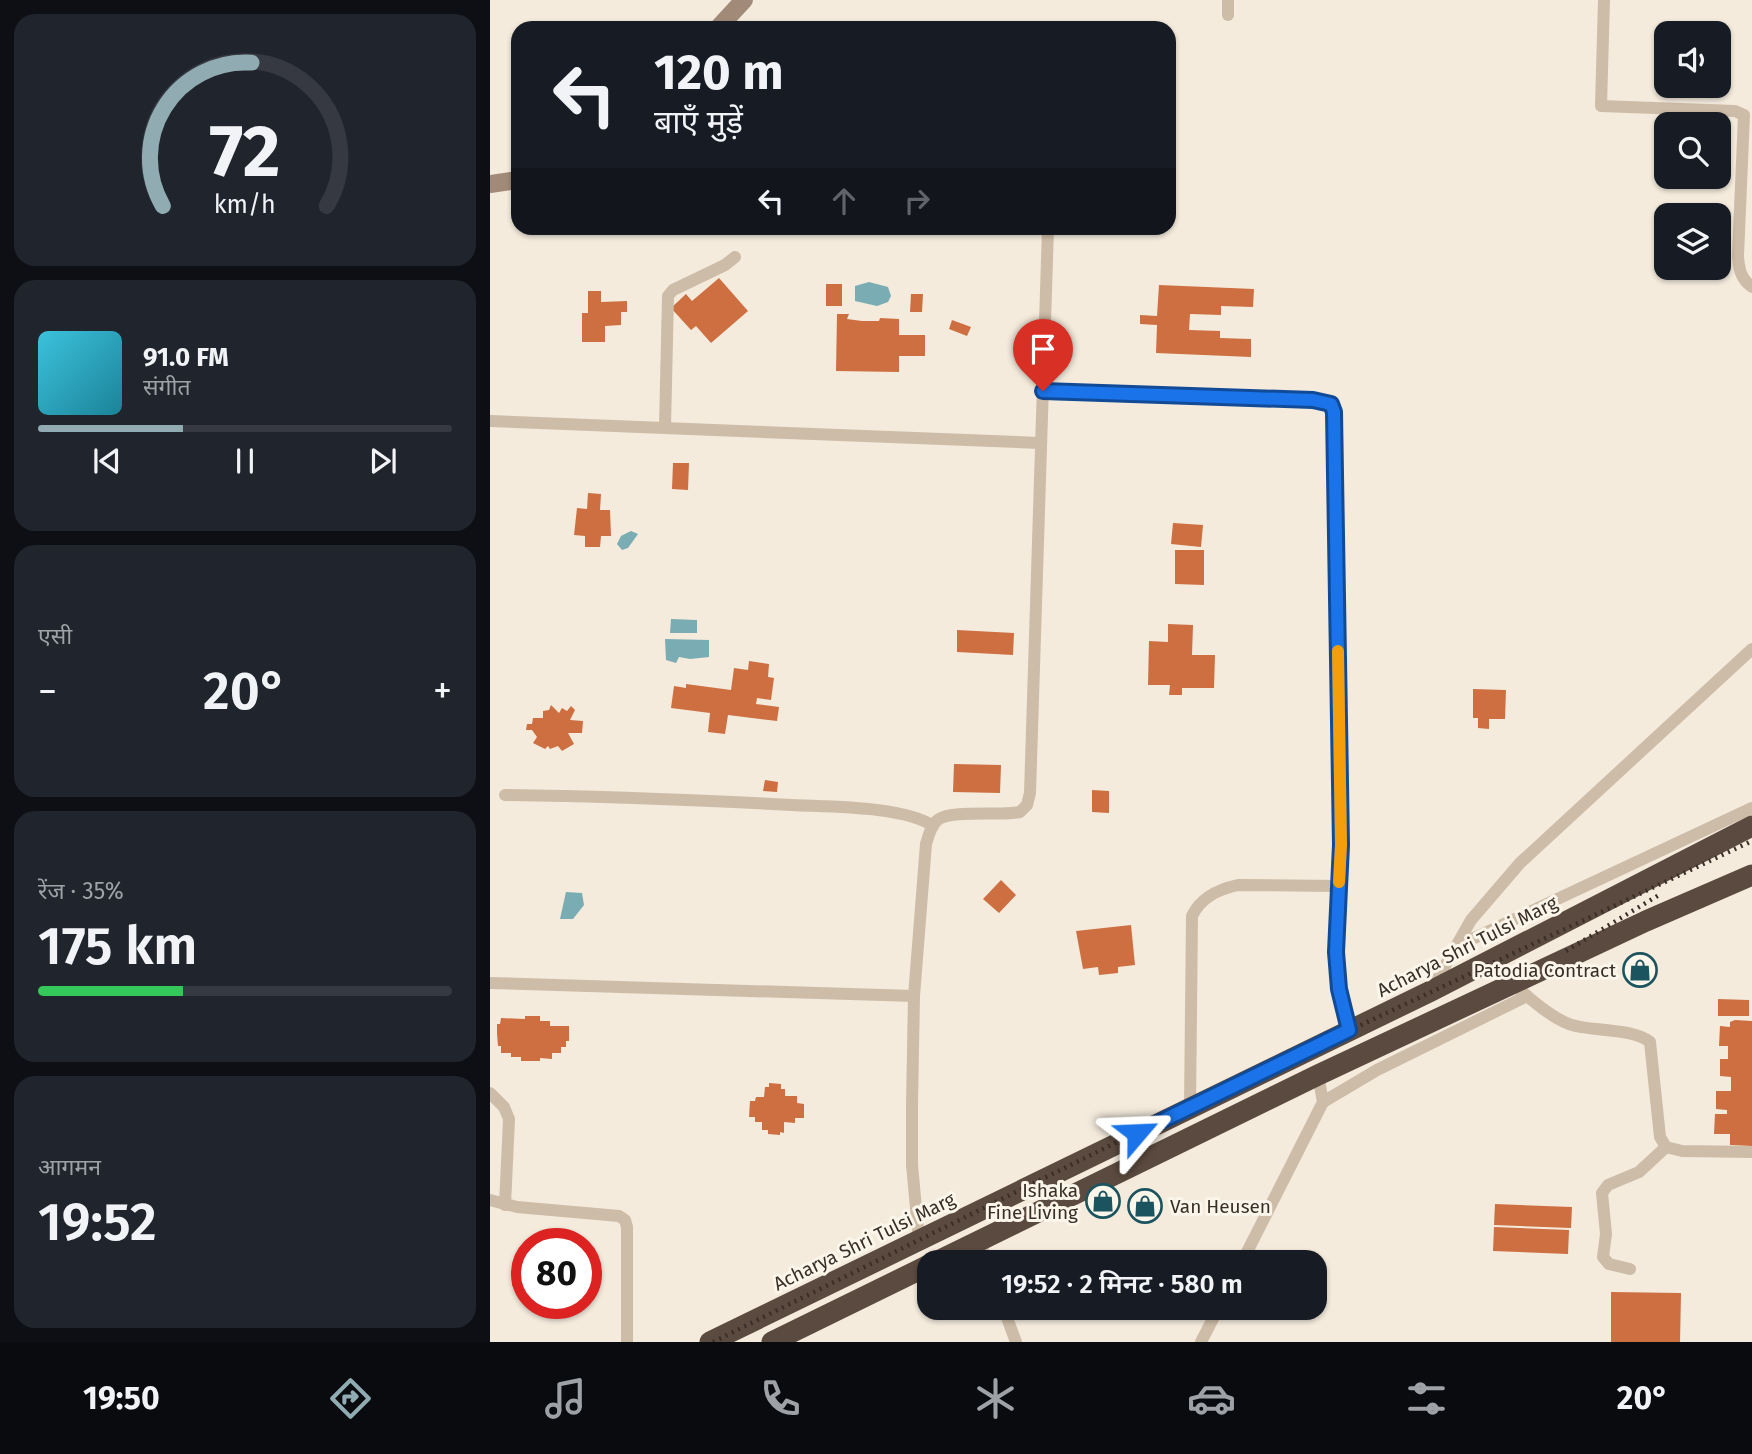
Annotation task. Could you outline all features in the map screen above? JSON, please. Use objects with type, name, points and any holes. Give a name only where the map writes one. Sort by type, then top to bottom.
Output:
[{"type":"highway","name":"Acharya Shri Tulsi Marg","points":[[710,1342],[1431,991],[1752,825]]},
{"type":"highway","points":[[959,1250],[1318,1075],[1520,990],[1752,875]]},
{"type":"highway","points":[[1302,1053],[1318,1075]]},
{"type":"highway","points":[[772,1342],[917,1271]]},
{"type":"street","points":[[724,21],[744,0]]},
{"type":"street","points":[[1227,16],[1228,0]]},
{"type":"street","points":[[1604,0],[1601,106],[1735,111],[1744,115],[1738,256],[1740,274],[1752,287]]},
{"type":"street","points":[[490,184],[511,181]]},
{"type":"street","points":[[919,1240],[912,1152],[914,996],[926,844],[938,819],[953,815],[1020,812],[1028,801],[1048,235]]},
{"type":"street","points":[[665,427],[668,296],[673,290],[726,265],[735,257]]},
{"type":"street","points":[[1043,391],[1313,400],[1331,404],[1333,407],[1341,845],[1336,966],[1349,1030]]},
{"type":"street","points":[[490,421],[1040,443]]},
{"type":"street","points":[[1431,991],[1471,919],[1520,863],[1752,649]]},
{"type":"street","points":[[505,796],[641,797],[832,807],[911,816],[933,826]]},
{"type":"street","points":[[1454,948],[1752,808]]},
{"type":"street","points":[[1190,1108],[1189,1002],[1192,916],[1195,908],[1205,898],[1224,888],[1238,885],[1339,886]]},
{"type":"street","points":[[490,983],[914,996]]},
{"type":"street","points":[[1248,1250],[1322,1102],[1520,990],[1573,1026],[1637,1036],[1650,1042],[1661,1137],[1666,1147],[1682,1151],[1752,1152]]},
{"type":"street","points":[[1318,1075],[1322,1102]]},
{"type":"street","points":[[490,1093],[503,1107],[509,1119],[505,1205]]},
{"type":"street","points":[[1630,1269],[1609,1264],[1604,1259],[1606,1224],[1602,1194],[1608,1185],[1639,1172],[1666,1147]]},
{"type":"street","points":[[490,1200],[505,1205],[619,1216],[625,1220],[628,1237],[627,1342]]},
{"type":"street","points":[[979,1240],[983,1250]]},
{"type":"street","points":[[1008,1320],[1016,1342]]},
{"type":"street","points":[[1201,1342],[1212,1320]]},
{"type":"water","points":[[869,282],[888,287],[891,296],[888,302],[877,306],[855,301],[855,286]]},
{"type":"water","points":[[631,531],[638,534],[628,548],[622,550],[617,544],[621,536]]},
{"type":"water","points":[[671,619],[697,620],[697,633],[670,633]]},
{"type":"water","points":[[665,639],[709,640],[709,657],[679,657],[676,663],[666,660]]},
{"type":"water","points":[[566,892],[582,893],[584,905],[573,919],[560,919]]},
{"type":"building","points":[[719,278],[748,311],[711,343],[696,326],[691,330],[671,308],[686,294],[692,301]]},
{"type":"building","points":[[826,284],[842,284],[842,306],[826,306]]},
{"type":"building","points":[[1159,285],[1254,289],[1253,307],[1221,306],[1221,315],[1190,314],[1189,330],[1220,331],[1220,338],[1251,339],[1251,357],[1156,353],[1157,325],[1140,324],[1140,315],[1157,316]]},
{"type":"building","points":[[588,291],[601,291],[601,302],[627,301],[627,312],[621,312],[621,325],[605,326],[605,342],[582,342],[582,313],[588,313]]},
{"type":"building","points":[[911,294],[923,294],[922,312],[910,312]]},
{"type":"building","points":[[837,314],[849,314],[847,319],[862,321],[899,319],[899,335],[925,335],[925,356],[899,356],[899,372],[836,371]]},
{"type":"building","points":[[952,320],[971,327],[967,336],[949,329]]},
{"type":"building","points":[[673,463],[689,463],[688,490],[672,489]]},
{"type":"building","points":[[588,493],[601,494],[600,510],[610,510],[611,536],[601,536],[600,547],[585,547],[585,536],[574,535],[577,508],[587,509]]},
{"type":"building","points":[[1173,523],[1203,525],[1201,547],[1171,544]]},
{"type":"building","points":[[1175,550],[1204,550],[1204,585],[1175,584]]},
{"type":"building","points":[[1168,624],[1193,625],[1192,655],[1215,655],[1214,688],[1182,688],[1182,695],[1169,695],[1170,685],[1148,685],[1149,641],[1168,642]]},
{"type":"building","points":[[957,630],[1014,633],[1013,655],[957,652]]},
{"type":"building","points":[[749,661],[769,664],[768,677],[774,678],[771,700],[757,698],[756,704],[779,707],[777,721],[728,715],[725,734],[708,732],[710,713],[671,708],[674,686],[686,688],[686,684],[731,690],[734,668],[748,670]]},
{"type":"building","points":[[1473,689],[1506,690],[1505,719],[1489,719],[1489,729],[1478,728],[1478,718],[1473,718]]},
{"type":"building","points":[[551,705],[559,713],[562,708],[567,711],[571,706],[575,710],[570,720],[583,721],[582,733],[568,733],[574,744],[562,751],[558,746],[550,749],[548,746],[545,749],[533,743],[537,737],[532,730],[526,730],[527,724],[532,724],[533,718],[543,718],[543,711],[549,710]]},
{"type":"building","points":[[954,764],[1001,765],[1000,793],[953,792]]},
{"type":"building","points":[[765,780],[778,782],[777,792],[763,791]]},
{"type":"building","points":[[1092,790],[1109,791],[1109,813],[1092,812]]},
{"type":"building","points":[[1001,880],[1016,895],[999,913],[983,899]]},
{"type":"building","points":[[1131,925],[1135,965],[1118,967],[1118,973],[1099,975],[1098,967],[1083,969],[1076,931]]},
{"type":"building","points":[[1718,999],[1749,1000],[1749,1016],[1718,1016]]},
{"type":"building","points":[[525,1016],[540,1016],[540,1021],[550,1021],[550,1026],[569,1026],[569,1041],[566,1041],[566,1047],[561,1047],[561,1053],[552,1053],[552,1059],[521,1061],[521,1057],[511,1057],[511,1053],[501,1053],[497,1024],[500,1024],[501,1018],[525,1019]]},
{"type":"building","points":[[1752,1021],[1752,1146],[1730,1145],[1730,1134],[1714,1134],[1715,1114],[1727,1114],[1727,1110],[1716,1109],[1716,1091],[1731,1091],[1731,1077],[1720,1076],[1720,1059],[1728,1059],[1728,1046],[1719,1046],[1720,1026],[1730,1027],[1730,1022]]},
{"type":"building","points":[[769,1083],[781,1084],[781,1089],[785,1089],[785,1096],[797,1096],[797,1103],[804,1104],[804,1118],[795,1118],[795,1123],[784,1122],[784,1133],[780,1132],[780,1135],[768,1134],[768,1130],[762,1130],[762,1122],[755,1122],[755,1117],[749,1117],[750,1101],[755,1101],[756,1097],[764,1097],[765,1087],[769,1087]]},
{"type":"building","points":[[1495,1204],[1572,1207],[1571,1228],[1494,1225]]},
{"type":"building","points":[[1494,1227],[1569,1230],[1568,1254],[1493,1251]]},
{"type":"building","points":[[1611,1292],[1681,1293],[1680,1342],[1611,1342]]},
{"type":"railway","points":[[713,1342],[1208,1097],[1752,841]]},
{"type":"railway","points":[[1566,951],[1659,895]]},
{"type":"slow traffic","points":[[1338,651],[1341,845],[1339,882]]},
{"type":"place","name":"Patodia Contract","points":[[1640,970]]},
{"type":"place","name":"Ishaka Fine Living","points":[[1103,1201]]},
{"type":"place","name":"Van Heusen","points":[[1145,1206]]},
{"type":"route","points":[[1043,391],[1313,400],[1331,404],[1334,412],[1341,845],[1336,966],[1349,1030],[1137,1133]]}]
